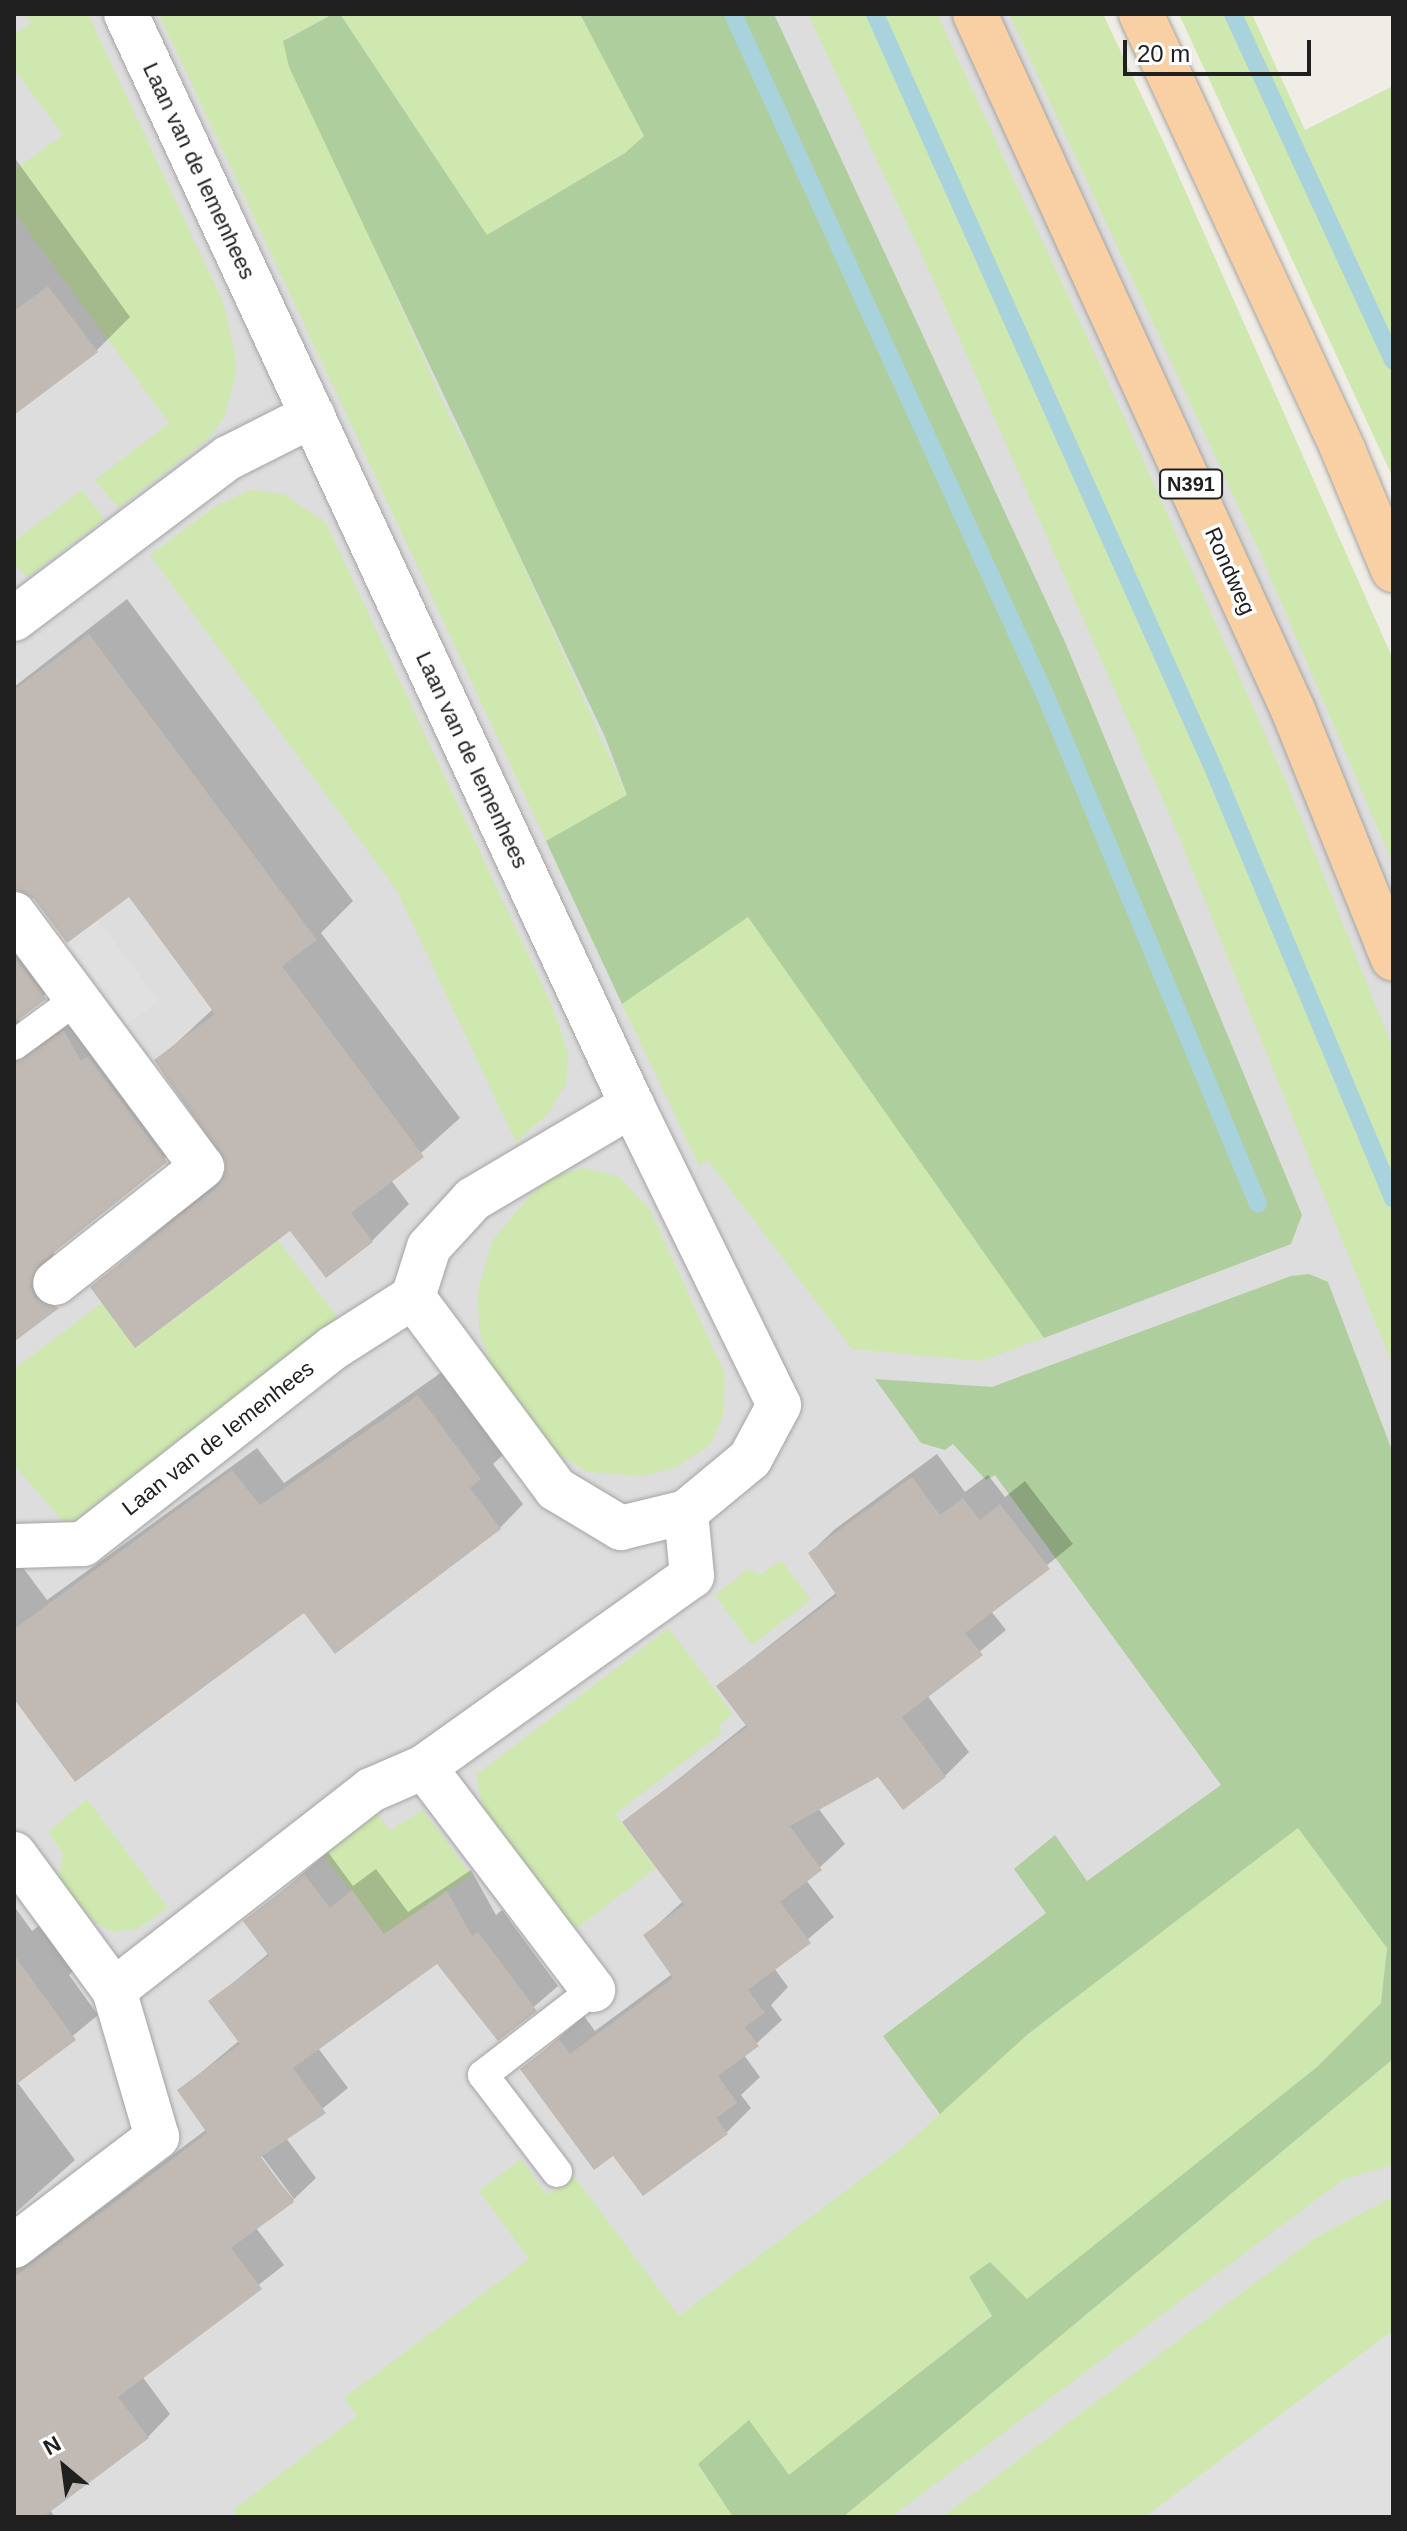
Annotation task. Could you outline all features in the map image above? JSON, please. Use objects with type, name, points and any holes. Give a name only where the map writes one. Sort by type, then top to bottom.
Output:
[{"type":"main road","name":"Rondweg","points":[[975,14],[1293,710],[1393,959]]},
{"type":"main road","points":[[1141,14],[1344,452],[1393,570]]},
{"type":"street","name":"Laan van de Iemenhees","points":[[14,1546],[83,1544],[333,1348],[413,1297],[556,1489],[621,1528],[686,1512],[750,1459],[779,1405],[632,1105],[126,14]]},
{"type":"street","points":[[14,619],[228,458],[313,415]]},
{"type":"street","points":[[14,914],[202,1167],[55,1283]]},
{"type":"street","points":[[413,1297],[429,1247],[473,1199],[632,1105]]},
{"type":"street","points":[[114,1990],[371,1790],[424,1767],[692,1576],[686,1512]]},
{"type":"street","points":[[424,1767],[593,1990]]},
{"type":"street","points":[[14,1854],[114,1990],[157,2137],[14,2246]]},
{"type":"lane","points":[[14,1045],[77,999]]},
{"type":"lane","points":[[557,2172],[483,2075],[593,1990]]},
{"type":"shaded area","points":[[14,14],[1035,14],[1393,846],[1393,2517],[14,2517]]},
{"type":"shaded area","points":[[98,920],[159,1001],[127,1025],[66,944]]},
{"type":"shaded area","points":[[1393,2332],[1393,2517],[1145,2517],[1384,2337]]},
{"type":"green space","points":[[24,14],[88,14],[223,302],[235,352],[236,374],[224,418],[207,440],[118,508],[95,480],[169,423],[14,212],[14,170],[63,135],[14,69],[14,35],[31,23]]},
{"type":"green space","points":[[159,14],[333,14],[283,40],[445,407],[495,502],[627,796],[546,841]]},
{"type":"green space","points":[[333,14],[340,14],[487,235],[625,153],[644,136],[580,14],[774,14],[1065,642],[1302,1215],[1291,1244],[1044,1338],[748,917],[622,1004],[546,841],[627,795],[605,737],[289,67],[283,41]]},
{"type":"green space","points":[[340,14],[580,14],[644,136],[625,153],[487,235]]},
{"type":"green space","points":[[808,14],[937,14],[1120,408],[1287,784],[1393,1049],[1393,1366],[1175,827],[933,279]]},
{"type":"green space","points":[[1009,14],[1103,14],[1164,143],[1393,659],[1393,864],[1260,553]]},
{"type":"green space","points":[[1179,14],[1252,14],[1305,130],[1393,86],[1393,478]]},
{"type":"green space","points":[[82,490],[104,519],[27,578],[14,562],[14,541]]},
{"type":"green space","points":[[250,490],[284,494],[326,523],[553,1008],[568,1054],[566,1083],[549,1113],[516,1142],[397,891],[150,555],[214,507]]},
{"type":"green space","points":[[747,917],[771,946],[1044,1338],[981,1361],[852,1349],[708,1160],[699,1166],[622,1004]]},
{"type":"green space","points":[[584,1168],[619,1177],[649,1208],[725,1374],[723,1416],[711,1444],[676,1467],[645,1476],[587,1472],[548,1447],[493,1372],[480,1334],[477,1295],[492,1241],[530,1195],[557,1174]]},
{"type":"green space","points":[[244,1197],[340,1320],[67,1526],[14,1465],[14,1369],[102,1303],[135,1348],[181,1314],[250,1262],[216,1217]]},
{"type":"green space","points":[[1309,1274],[1328,1282],[1393,1453],[1393,2059],[843,2517],[733,2517],[698,2464],[749,2420],[789,2475],[992,2316],[969,2277],[990,2262],[1027,2299],[1317,2067],[1381,2003],[1387,1948],[1298,1828],[1028,2034],[940,2114],[883,2036],[1046,1913],[1014,1869],[1055,1835],[1087,1881],[1221,1785],[995,1475],[986,1480],[953,1444],[945,1450],[921,1443],[875,1379],[992,1387],[1291,1276]]},
{"type":"green space","points":[[781,1560],[811,1600],[752,1645],[715,1595],[748,1569],[761,1575]]},
{"type":"green space","points":[[669,1628],[733,1714],[718,1726],[722,1733],[615,1814],[656,1868],[573,1931],[484,1812],[476,1775]]},
{"type":"green space","points":[[87,1799],[168,1908],[136,1930],[112,1931],[95,1923],[59,1880],[63,1853],[48,1832]]},
{"type":"green space","points":[[423,1810],[471,1875],[384,1934],[322,1854],[377,1813],[390,1830]]},
{"type":"green space","points":[[1298,1828],[1387,1948],[1381,2003],[1317,2067],[1027,2300],[990,2263],[969,2277],[992,2315],[789,2476],[748,2421],[698,2464],[733,2517],[238,2517],[233,2510],[357,2416],[344,2398],[529,2259],[479,2191],[521,2159],[547,2195],[574,2176],[679,2316],[900,2150],[1028,2034]]},
{"type":"green space","points":[[1393,2059],[1393,2165],[1344,2179],[891,2517],[843,2517]]},
{"type":"green space","points":[[1393,2197],[1393,2332],[1145,2517],[942,2517],[1315,2238]]},
{"type":"building","points":[[48,286],[98,352],[14,415],[14,311]]},
{"type":"building","points":[[89,634],[317,940],[282,966],[424,1157],[351,1213],[373,1242],[326,1278],[290,1231],[135,1348],[90,1287],[217,1187],[227,1165],[154,1060],[215,1014],[129,897],[67,943],[34,899],[14,889],[14,690]]},
{"type":"building","points":[[14,956],[46,999],[14,1023]]},
{"type":"building","points":[[64,1031],[81,1061],[88,1056],[167,1162],[39,1264],[30,1286],[35,1298],[59,1308],[14,1342],[14,1063]]},
{"type":"building","points":[[418,1395],[481,1479],[470,1488],[501,1529],[335,1654],[304,1613],[75,1782],[14,1699],[14,1629],[232,1470],[260,1505]]},
{"type":"building","points":[[912,1477],[940,1515],[963,1498],[980,1520],[1000,1504],[1050,1569],[965,1633],[983,1655],[902,1717],[946,1777],[903,1810],[878,1777],[790,1826],[822,1870],[780,1902],[811,1943],[748,1990],[765,2013],[745,2027],[759,2046],[718,2076],[737,2103],[716,2118],[728,2134],[643,2196],[613,2156],[594,2170],[520,2069],[559,2039],[570,2054],[673,1978],[643,1935],[684,1905],[622,1822],[747,1727],[716,1686],[837,1596],[808,1553]]},
{"type":"building","points":[[304,1874],[330,1908],[352,1890],[384,1934],[447,1891],[472,1936],[478,1932],[537,2011],[498,2041],[437,1964],[293,2068],[326,2113],[261,2157],[294,2202],[231,2248],[262,2289],[118,2397],[149,2438],[43,2517],[14,2517],[14,2277],[207,2133],[177,2090],[240,2044],[208,2001],[269,1956],[243,1921]]},
{"type":"building","points":[[14,1955],[76,2040],[14,2086]]},
{"type":"waterway","points":[[733,14],[1047,699],[1258,1204]]},
{"type":"waterway","points":[[875,14],[1211,763],[1393,1198]]},
{"type":"waterway","points":[[1233,14],[1393,361]]}]
